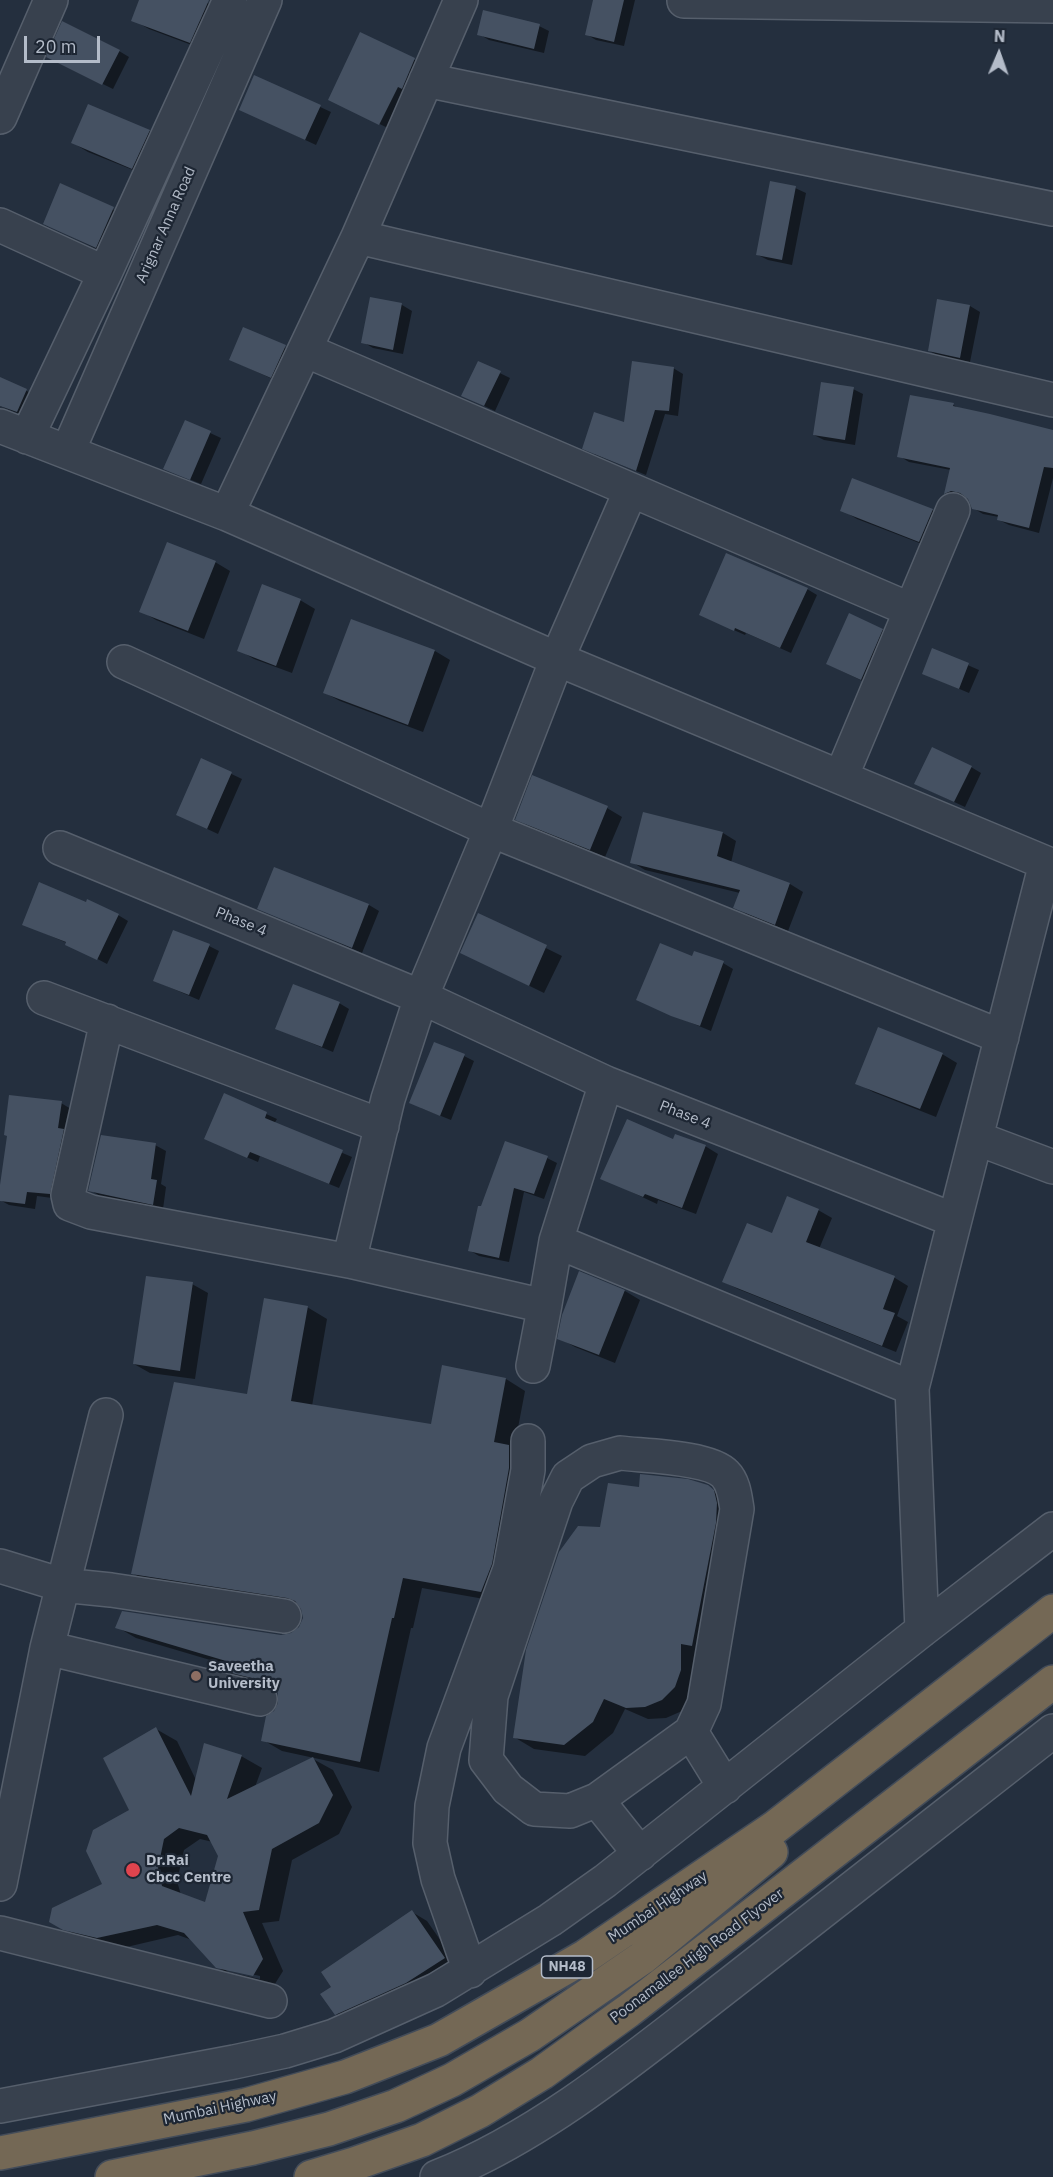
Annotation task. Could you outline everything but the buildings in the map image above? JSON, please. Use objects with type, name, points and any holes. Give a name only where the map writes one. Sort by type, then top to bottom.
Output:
[{"type":"highway","name":"Mumbai Highway","points":[[0,2153],[246,2105],[345,2077],[439,2040],[508,2002],[616,1936],[774,1828],[1053,1611]]},
{"type":"highway","name":"Poonamallee High Road Flyover","points":[[311,2177],[422,2140],[480,2111],[542,2073],[628,2011],[1053,1682]]},
{"type":"highway","points":[[111,2177],[253,2148],[329,2129],[396,2106],[452,2080],[530,2035],[642,1958],[797,1830],[845,1786],[895,1734]]},
{"type":"street","points":[[0,117],[12,55],[51,0]]},
{"type":"street","points":[[230,0],[105,273],[13,431],[227,514],[557,659],[841,777],[1050,852],[912,1388],[922,1630]]},
{"type":"street","name":"Arignar Anna Road","points":[[68,451],[265,0]]},
{"type":"street","points":[[227,514],[358,237],[461,0]]},
{"type":"street","points":[[684,1],[1053,6]]},
{"type":"street","points":[[426,80],[1053,209]]},
{"type":"street","points":[[0,225],[105,273]]},
{"type":"street","points":[[358,237],[1053,400]]},
{"type":"street","points":[[305,350],[911,610]]},
{"type":"street","points":[[349,1261],[381,1126],[422,997],[491,830],[557,659],[631,490]]},
{"type":"street","points":[[841,777],[953,510]]},
{"type":"street","points":[[124,663],[491,830],[1002,1037]]},
{"type":"street","name":"Phase 4","points":[[60,848],[422,997],[606,1083],[954,1220]]},
{"type":"street","points":[[44,998],[381,1126]]},
{"type":"street","points":[[107,1021],[68,1195],[70,1204],[92,1212],[349,1261],[532,1304],[545,1304]]},
{"type":"street","points":[[533,1366],[556,1241],[606,1083]]},
{"type":"street","points":[[976,1138],[1053,1167]]},
{"type":"street","points":[[556,1241],[912,1388]]},
{"type":"street","points":[[0,1884],[62,1585],[106,1415]]},
{"type":"street","points":[[470,1971],[438,1879],[430,1843],[432,1806],[444,1748],[510,1569],[528,1470],[528,1441]]},
{"type":"street","points":[[620,1453],[706,1463],[726,1474],[735,1491],[737,1509],[704,1704],[691,1732],[597,1800],[570,1811],[534,1809],[508,1789],[486,1760],[491,1696],[556,1501],[568,1477],[592,1461],[620,1453]]},
{"type":"street","points":[[0,2106],[234,2062],[285,2050],[333,2036],[436,1990],[550,1920],[640,1854],[1053,1529]]},
{"type":"street","points":[[0,1566],[62,1585],[111,1590],[284,1616]]},
{"type":"street","points":[[48,1648],[260,1699]]},
{"type":"street","points":[[437,2177],[510,2141],[579,2098],[649,2047],[1053,1731]]},
{"type":"street","points":[[691,1732],[725,1787]]},
{"type":"street","points":[[597,1800],[640,1854]]},
{"type":"street","points":[[0,1933],[270,2001]]},
{"type":"place","name":"Saveetha University","points":[[196,1676]]},
{"type":"place","name":"Dr.Rai Cbcc Centre","points":[[133,1870]]}]
